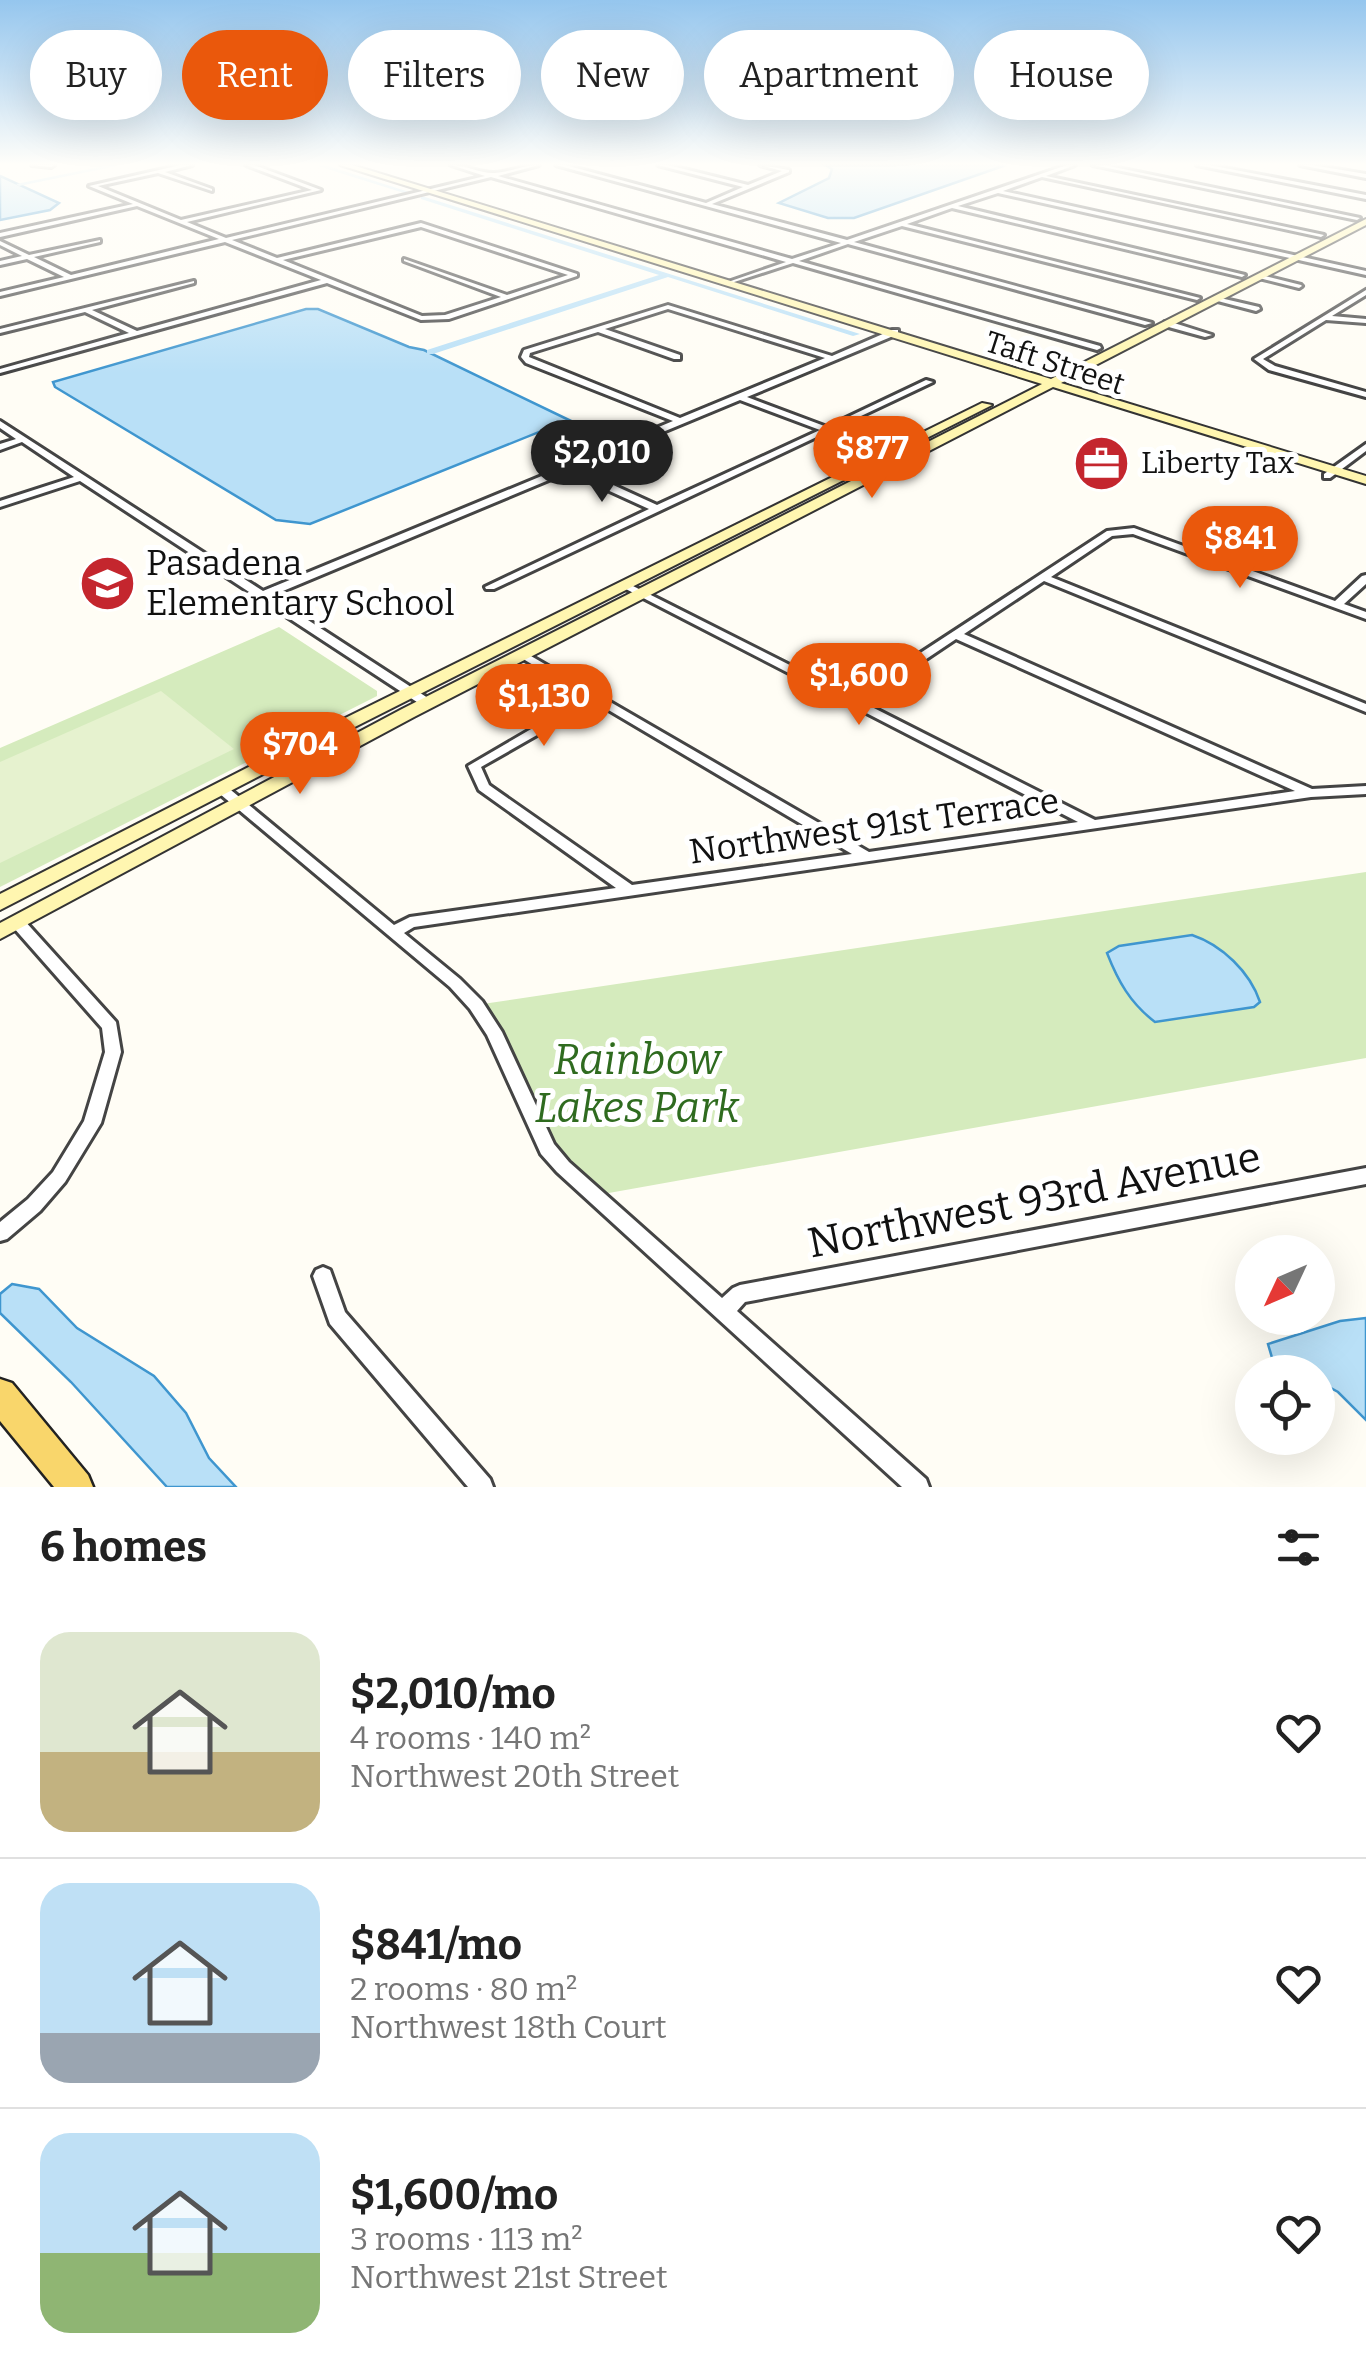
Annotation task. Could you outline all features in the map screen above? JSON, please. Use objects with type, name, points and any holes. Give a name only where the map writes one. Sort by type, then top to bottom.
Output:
[{"type":"main road","name":"Taft Street","points":[[572,234],[1331,473],[1366,488]]},
{"type":"main road","points":[[0,903],[427,704],[1044,382],[1097,348],[1325,234]]},
{"type":"main road","points":[[9,927],[411,692],[1044,382],[1119,349],[1336,234]]},
{"type":"main road","points":[[1119,349],[1118,344],[1137,334],[1145,324]]},
{"type":"main road","name":"Taft Street","points":[[1331,473],[1366,480]]},
{"type":"main road","points":[[0,1395],[76,1487]]},
{"type":"street","points":[[208,234],[434,319],[576,275],[452,234]]},
{"type":"street","points":[[0,294],[251,234]]},
{"type":"street","points":[[275,260],[378,234]]},
{"type":"street","points":[[697,234],[1097,348]]},
{"type":"street","points":[[819,234],[1145,324]]},
{"type":"street","points":[[730,283],[871,234]]},
{"type":"street","points":[[943,234],[1197,298]]},
{"type":"street","points":[[1068,234],[1242,275]]},
{"type":"street","points":[[1192,234],[1366,273]]},
{"type":"street","points":[[1314,234],[1321,236]]},
{"type":"street","points":[[0,239],[70,277]]},
{"type":"street","points":[[0,263],[98,241]]},
{"type":"street","points":[[406,260],[509,298]]},
{"type":"street","points":[[1260,276],[1299,286]]},
{"type":"street","points":[[0,371],[326,281]]},
{"type":"street","points":[[0,331],[192,282]]},
{"type":"street","points":[[1364,297],[1260,356],[1259,362],[1366,394]]},
{"type":"street","points":[[1216,299],[1256,309]]},
{"type":"street","points":[[677,420],[525,357],[527,352],[668,306],[829,357]]},
{"type":"street","points":[[84,309],[135,334]]},
{"type":"street","points":[[1326,318],[1366,321]]},
{"type":"street","points":[[1168,324],[1208,335]]},
{"type":"street","points":[[597,329],[677,357]]},
{"type":"street","points":[[264,596],[890,334]]},
{"type":"street","points":[[490,587],[928,382]]},
{"type":"street","points":[[738,396],[826,429]]},
{"type":"street","points":[[0,424],[427,704]]},
{"type":"street","points":[[0,447],[24,440]]},
{"type":"street","points":[[1331,473],[1366,447]]},
{"type":"street","points":[[565,467],[655,508]]},
{"type":"street","points":[[0,504],[82,477]]},
{"type":"street","points":[[853,702],[1042,577],[1121,530],[1134,531],[1366,616]]},
{"type":"street","points":[[1042,577],[1366,708]]},
{"type":"street","points":[[1337,604],[1366,578]]},
{"type":"street","points":[[624,586],[1095,826]]},
{"type":"street","points":[[957,635],[1311,794]]},
{"type":"street","points":[[524,654],[866,856]]},
{"type":"street","points":[[594,696],[474,766],[484,787],[629,890]]},
{"type":"street","name":"Northwest 91st Terrace","points":[[394,932],[410,922],[629,890],[1311,794],[1366,790]]},
{"type":"street","points":[[230,796],[476,1005],[494,1032],[547,1149],[592,1196],[918,1487]]},
{"type":"street","points":[[0,1233],[34,1205],[59,1177],[92,1122],[113,1052],[110,1026],[9,927]]},
{"type":"street","name":"Northwest 93rd Avenue","points":[[722,1312],[740,1294],[1366,1176]]},
{"type":"street","points":[[323,1276],[338,1317],[482,1487]]},
{"type":"green space","points":[[279,627],[377,691],[377,696],[0,887],[0,748]]},
{"type":"green space","points":[[161,691],[234,749],[0,863],[0,762]]},
{"type":"green space","name":"Rainbow Lakes Park","points":[[1366,872],[1366,1058],[592,1196],[563,1167],[476,1005]]},
{"type":"water","points":[[306,309],[318,309],[424,350],[569,420],[310,524],[276,520],[55,387],[53,382]]},
{"type":"water","points":[[1192,935],[1214,945],[1234,961],[1260,1002],[1254,1007],[1155,1022],[1138,1007],[1120,982],[1107,953],[1119,946]]},
{"type":"water","points":[[12,1284],[39,1289],[77,1328],[154,1376],[186,1413],[209,1458],[236,1487],[167,1487],[71,1382],[0,1313],[0,1294]]},
{"type":"water","points":[[1366,1318],[1366,1420],[1335,1390],[1335,1355],[1271,1355],[1268,1344],[1296,1335],[1335,1335],[1335,1323]]},
{"type":"waterway","points":[[539,234],[856,334]]},
{"type":"waterway","points":[[430,352],[667,275]]},
{"type":"place","name":"Liberty Tax","points":[[1102,463]]},
{"type":"place","name":"Pasadena Elementary School","points":[[107,583]]}]
